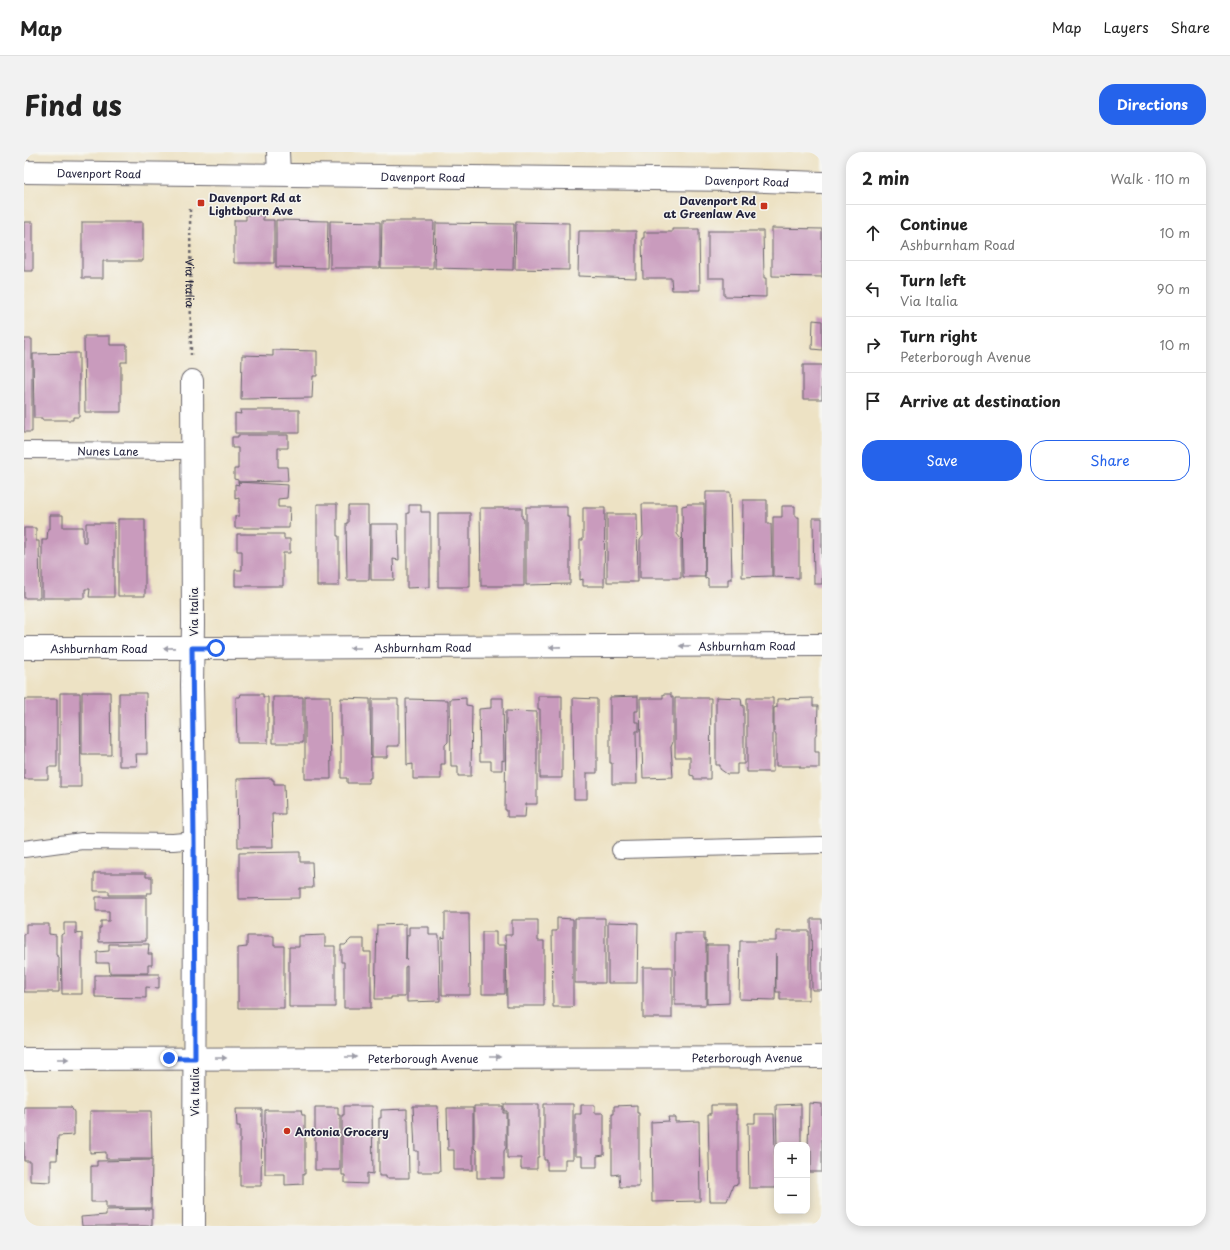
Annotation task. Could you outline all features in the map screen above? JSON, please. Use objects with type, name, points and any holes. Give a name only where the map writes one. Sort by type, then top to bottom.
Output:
[{"type":"street","points":[[278,152],[279,174]]},
{"type":"street","name":"Davenport Road","points":[[24,172],[822,182]]},
{"type":"street","name":"Via Italia","points":[[192,381],[195,1058],[194,1226]]},
{"type":"street","name":"Ashburnham Road","points":[[24,648],[822,645]]},
{"type":"street","name":"Peterborough Avenue","points":[[24,1059],[822,1057]]},
{"type":"lane","name":"Nunes Lane","points":[[24,450],[192,451]]},
{"type":"lane","points":[[24,849],[82,841],[173,842],[194,840]]},
{"type":"lane","points":[[620,850],[822,845]]},
{"type":"path","name":"Via Italia","points":[[190,209],[191,356]]},
{"type":"building","points":[[246,215],[263,215],[263,220],[274,220],[274,263],[234,263],[234,220],[246,220]]},
{"type":"building","points":[[276,220],[328,221],[327,268],[276,267]]},
{"type":"building","points":[[330,221],[380,222],[380,268],[330,268]]},
{"type":"building","points":[[382,221],[434,221],[433,268],[381,268]]},
{"type":"building","points":[[24,222],[33,222],[33,271],[24,271]]},
{"type":"building","points":[[82,222],[143,222],[143,261],[103,261],[103,278],[82,278]]},
{"type":"building","points":[[516,222],[569,223],[569,270],[515,269]]},
{"type":"building","points":[[436,223],[514,224],[513,270],[435,268]]},
{"type":"building","points":[[772,228],[822,229],[822,277],[772,276]]},
{"type":"building","points":[[672,229],[699,229],[700,290],[672,290],[671,278],[643,278],[642,238],[644,238],[644,232],[672,232]]},
{"type":"building","points":[[579,231],[636,231],[636,278],[578,276]]},
{"type":"building","points":[[708,231],[763,231],[766,297],[724,296],[724,278],[708,278]]},
{"type":"building","points":[[813,320],[822,321],[822,350],[812,349]]},
{"type":"building","points":[[84,336],[110,336],[110,345],[127,345],[127,362],[121,362],[121,412],[85,412]]},
{"type":"building","points":[[24,339],[32,339],[32,432],[24,432]]},
{"type":"building","points":[[273,350],[317,351],[317,376],[313,376],[312,398],[241,399],[242,355],[273,356]]},
{"type":"building","points":[[79,353],[79,417],[73,417],[73,420],[42,420],[42,418],[34,418],[33,354]]},
{"type":"building","points":[[803,365],[822,365],[822,399],[803,399]]},
{"type":"building","points":[[240,410],[299,410],[299,433],[235,433],[235,413],[241,414]]},
{"type":"building","points":[[238,435],[288,435],[288,448],[278,448],[278,467],[287,467],[288,481],[238,482],[238,480],[234,479],[234,469],[238,469],[238,448],[232,448],[232,437],[238,437]]},
{"type":"building","points":[[238,482],[288,485],[287,498],[278,499],[278,507],[290,507],[289,528],[235,528],[235,516],[239,516],[239,498],[235,499],[235,484],[239,485]]},
{"type":"building","points":[[706,492],[730,492],[732,579],[728,579],[728,586],[708,586],[708,578],[705,579]]},
{"type":"building","points":[[743,500],[767,500],[767,524],[771,524],[772,576],[742,577]]},
{"type":"building","points":[[317,504],[337,504],[337,536],[339,536],[339,586],[317,586]]},
{"type":"building","points":[[642,504],[677,504],[677,534],[681,539],[681,578],[640,578],[640,540],[643,536]]},
{"type":"building","points":[[687,504],[704,504],[705,577],[683,577],[682,506]]},
{"type":"building","points":[[409,505],[421,505],[421,512],[430,512],[430,587],[407,588],[407,513],[409,513]]},
{"type":"building","points":[[348,506],[368,506],[368,523],[370,524],[369,580],[347,580],[346,523],[348,523]]},
{"type":"building","points":[[782,506],[795,506],[795,517],[799,517],[799,578],[773,577],[773,517],[782,517]]},
{"type":"building","points":[[526,507],[567,507],[567,517],[570,517],[570,584],[526,585]]},
{"type":"building","points":[[480,508],[522,508],[522,518],[524,519],[524,586],[481,586]]},
{"type":"building","points":[[583,508],[605,508],[604,586],[583,586],[583,579],[580,580],[580,540],[583,540]]},
{"type":"building","points":[[438,513],[470,513],[470,587],[438,587]]},
{"type":"building","points":[[607,514],[637,514],[638,582],[607,582]]},
{"type":"building","points":[[50,515],[63,515],[63,527],[83,527],[83,542],[86,542],[86,523],[114,523],[114,597],[89,597],[90,589],[85,589],[85,598],[42,598],[42,540],[47,540],[48,528],[50,529]]},
{"type":"building","points":[[813,518],[822,518],[822,584],[814,584]]},
{"type":"building","points":[[118,519],[145,519],[145,596],[118,596]]},
{"type":"building","points":[[371,524],[398,524],[399,560],[393,559],[394,580],[371,580]]},
{"type":"building","points":[[24,528],[36,528],[36,541],[39,541],[40,598],[24,598]]},
{"type":"building","points":[[237,534],[284,534],[284,539],[290,539],[290,553],[283,553],[283,586],[235,586],[235,570],[242,570],[242,551],[237,551]]},
{"type":"building","points":[[82,692],[110,692],[111,755],[82,755]]},
{"type":"building","points":[[60,693],[80,693],[81,787],[60,787]]},
{"type":"building","points":[[119,693],[146,693],[147,754],[136,754],[137,766],[119,766]]},
{"type":"building","points":[[241,694],[263,694],[263,697],[268,697],[268,743],[237,743],[236,697],[240,697]]},
{"type":"building","points":[[663,694],[671,694],[671,697],[673,697],[673,742],[671,747],[673,777],[643,778],[640,698],[663,698]]},
{"type":"building","points":[[305,696],[330,696],[331,779],[305,779]]},
{"type":"building","points":[[538,696],[562,696],[562,778],[540,778],[540,709],[538,709]]},
{"type":"building","points":[[638,696],[638,711],[635,711],[635,722],[639,722],[639,731],[636,731],[637,784],[612,784],[612,763],[610,763],[610,697]]},
{"type":"building","points":[[273,697],[303,697],[303,743],[273,743]]},
{"type":"building","points":[[716,697],[741,698],[742,706],[744,705],[744,764],[737,764],[737,774],[727,774],[720,769],[720,765],[716,765]]},
{"type":"building","points":[[341,698],[370,699],[371,778],[369,778],[369,783],[347,783],[347,778],[341,778]]},
{"type":"building","points":[[466,698],[466,705],[472,706],[471,776],[458,776],[458,766],[451,766],[450,699]]},
{"type":"building","points":[[491,698],[503,698],[504,761],[502,760],[502,770],[491,770],[491,761],[480,761],[479,709],[491,708]]},
{"type":"building","points":[[573,698],[597,699],[597,773],[587,773],[587,799],[574,799]]},
{"type":"building","points":[[675,698],[711,698],[710,779],[694,779],[694,776],[690,775],[690,757],[675,757]]},
{"type":"building","points":[[747,698],[773,698],[773,772],[747,772]]},
{"type":"building","points":[[813,698],[813,706],[818,706],[815,752],[819,752],[819,768],[776,766],[774,708],[777,707],[777,699]]},
{"type":"building","points":[[24,699],[57,699],[57,767],[48,767],[48,779],[24,779]]},
{"type":"building","points":[[372,699],[398,699],[399,746],[387,746],[387,757],[372,757]]},
{"type":"building","points":[[406,699],[448,700],[448,742],[445,745],[445,764],[441,764],[441,779],[413,779],[413,764],[407,765]]},
{"type":"building","points":[[506,711],[537,712],[537,804],[526,804],[525,817],[507,817],[507,810],[505,810]]},
{"type":"building","points":[[272,778],[272,780],[274,780],[274,784],[284,784],[285,814],[272,814],[273,847],[238,847],[237,779]]},
{"type":"building","points":[[300,852],[300,862],[312,862],[313,888],[300,888],[300,898],[239,899],[239,853]]},
{"type":"building","points":[[94,873],[146,873],[146,877],[152,877],[152,893],[147,893],[147,895],[109,895],[109,891],[94,891]]},
{"type":"building","points":[[96,897],[146,897],[146,941],[99,942],[99,928],[101,928],[101,921],[109,921],[109,911],[96,911]]},
{"type":"building","points":[[445,913],[469,913],[470,995],[442,995],[442,937],[445,938]]},
{"type":"building","points":[[557,918],[573,919],[573,1007],[553,1007],[552,931],[557,931]]},
{"type":"building","points":[[575,918],[605,918],[605,983],[575,983]]},
{"type":"building","points":[[811,919],[822,919],[822,990],[812,990]]},
{"type":"building","points":[[512,920],[538,920],[538,941],[544,941],[544,1006],[507,1006],[505,935],[512,935]]},
{"type":"building","points":[[608,922],[638,923],[637,983],[608,983]]},
{"type":"building","points":[[64,923],[76,923],[76,934],[82,933],[82,994],[62,994],[61,935],[64,933]]},
{"type":"building","points":[[26,924],[49,924],[49,934],[56,935],[56,955],[59,957],[59,992],[24,992],[24,934],[26,934]]},
{"type":"building","points":[[406,924],[406,960],[407,935],[409,935],[409,927],[429,927],[429,935],[439,935],[440,1001],[407,1002],[407,966],[405,967],[405,997],[375,999],[377,925]]},
{"type":"building","points":[[776,931],[809,931],[809,1000],[780,1000],[780,992],[776,992],[776,953],[775,1000],[739,999],[740,941],[776,941]]},
{"type":"building","points":[[482,932],[496,932],[496,945],[505,945],[505,994],[482,994]]},
{"type":"building","points":[[675,933],[704,933],[704,940],[706,940],[706,1005],[675,1005]]},
{"type":"building","points":[[325,935],[325,946],[335,946],[335,1007],[289,1007],[289,947],[299,947],[299,936]]},
{"type":"building","points":[[247,936],[274,936],[274,946],[284,946],[284,1008],[238,1008],[238,948],[247,947]]},
{"type":"building","points":[[351,939],[364,939],[364,952],[371,952],[371,1008],[344,1008],[344,962],[341,962],[341,945],[345,945]]},
{"type":"building","points":[[109,944],[149,944],[148,954],[152,954],[152,965],[148,965],[148,973],[110,973],[109,963],[97,963],[97,952],[109,951]]},
{"type":"building","points":[[707,945],[729,945],[729,1003],[707,1004]]},
{"type":"building","points":[[643,967],[672,967],[672,1018],[643,1018]]},
{"type":"building","points":[[159,974],[159,988],[146,987],[146,998],[95,997],[95,975]]},
{"type":"building","points":[[809,1103],[822,1104],[822,1172],[810,1172],[811,1150],[810,1142],[808,1142]]},
{"type":"building","points":[[504,1104],[539,1104],[539,1157],[537,1157],[537,1169],[521,1169],[521,1158],[507,1158],[507,1111],[504,1111]]},
{"type":"building","points":[[544,1104],[573,1104],[573,1159],[565,1159],[565,1170],[547,1170],[547,1160],[544,1160]]},
{"type":"building","points":[[801,1104],[801,1142],[777,1142],[776,1105]]},
{"type":"building","points":[[581,1105],[595,1105],[595,1113],[604,1113],[604,1155],[597,1156],[597,1167],[582,1167],[582,1156],[575,1156],[575,1114],[581,1114]]},
{"type":"building","points":[[637,1105],[637,1113],[639,1113],[639,1187],[620,1187],[619,1174],[612,1175],[612,1114],[614,1114],[614,1106]]},
{"type":"building","points":[[711,1105],[736,1105],[736,1114],[738,1114],[738,1184],[733,1185],[727,1201],[710,1201],[708,1114],[711,1114]]},
{"type":"building","points":[[344,1106],[372,1106],[373,1174],[367,1173],[367,1184],[345,1183],[345,1175],[342,1175],[342,1115],[344,1115]]},
{"type":"building","points":[[413,1106],[438,1106],[440,1172],[418,1172],[418,1151],[415,1151]]},
{"type":"building","points":[[474,1106],[503,1106],[503,1113],[506,1113],[504,1178],[477,1178],[477,1151],[474,1148]]},
{"type":"building","points":[[24,1107],[71,1107],[74,1112],[74,1135],[58,1136],[57,1160],[51,1160],[51,1182],[30,1181],[30,1161],[24,1161]]},
{"type":"building","points":[[315,1107],[338,1107],[338,1115],[340,1115],[340,1170],[315,1170]]},
{"type":"building","points":[[447,1108],[473,1108],[473,1170],[454,1170],[454,1150],[448,1150]]},
{"type":"building","points":[[236,1109],[262,1109],[261,1186],[240,1186],[240,1126],[237,1126]]},
{"type":"building","points":[[407,1109],[409,1178],[386,1178],[386,1176],[379,1176],[379,1118],[381,1118],[381,1110]]},
{"type":"building","points":[[265,1110],[301,1110],[302,1115],[305,1115],[305,1174],[303,1174],[303,1184],[285,1185],[285,1174],[265,1174]]},
{"type":"building","points":[[90,1111],[151,1111],[152,1159],[106,1159],[106,1152],[90,1153]]},
{"type":"building","points":[[755,1114],[774,1114],[774,1188],[749,1188],[748,1123],[755,1123]]},
{"type":"building","points":[[668,1117],[675,1117],[675,1122],[699,1121],[700,1201],[652,1202],[651,1122],[669,1121]]},
{"type":"building","points":[[152,1160],[151,1208],[106,1208],[106,1202],[91,1202],[91,1166],[97,1166],[97,1161]]},
{"type":"building","points":[[152,1209],[152,1226],[82,1226],[81,1217],[106,1215],[106,1210]]},
{"type":"place","name":"Davenport Rd at Lightbourn Ave","points":[[201,203]]},
{"type":"place","name":"Davenport Rd at Greenlaw Ave","points":[[764,206]]},
{"type":"place","name":"Antonia Grocery","points":[[287,1131]]},
{"type":"route","points":[[169,1058],[195,1058],[192,648],[216,648]]}]
